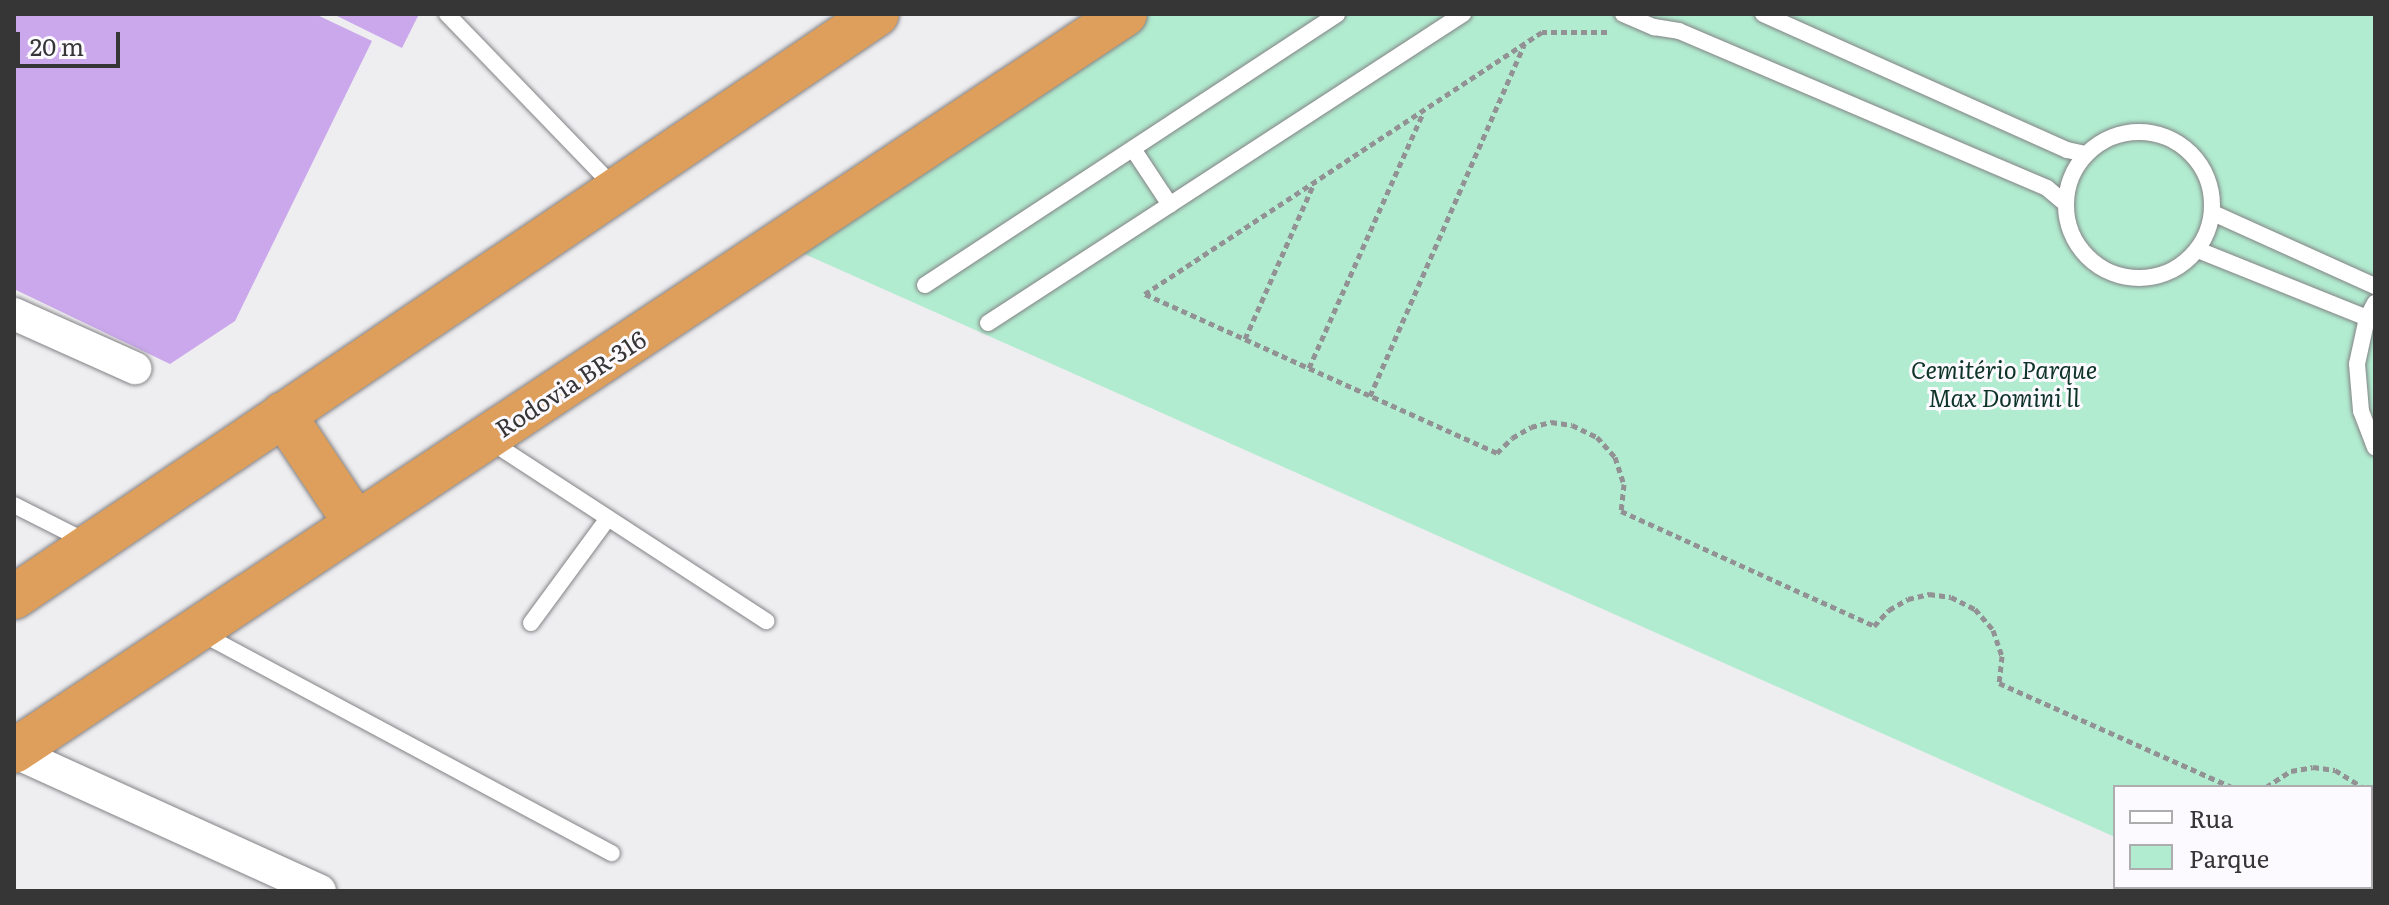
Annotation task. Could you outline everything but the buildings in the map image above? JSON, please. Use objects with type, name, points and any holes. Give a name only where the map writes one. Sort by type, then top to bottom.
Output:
[{"type":"highway","points":[[14,597],[877,14]]},
{"type":"highway","name":"Rodovia BR-316","points":[[14,751],[1125,14]]},
{"type":"highway","points":[[283,414],[355,522]]},
{"type":"street","points":[[14,314],[135,368]]},
{"type":"street","points":[[14,751],[320,891]]},
{"type":"lane","points":[[447,14],[617,190]]},
{"type":"lane","points":[[925,285],[1337,14]]},
{"type":"lane","points":[[988,323],[1463,14]]},
{"type":"lane","points":[[1623,14],[1654,27],[1679,31],[2047,188],[2065,203]]},
{"type":"lane","points":[[1763,14],[2067,150],[2086,154]]},
{"type":"lane","points":[[2132,131],[2159,133],[2182,144],[2201,163],[2211,187],[2213,213],[2198,250],[2174,270],[2144,278],[2114,275],[2088,258],[2070,233],[2065,203],[2071,177],[2086,154],[2107,138],[2132,131]]},
{"type":"lane","points":[[1133,149],[1170,205]]},
{"type":"lane","points":[[2213,213],[2375,286]]},
{"type":"lane","points":[[2198,250],[2371,310],[2357,364],[2361,411],[2375,447]]},
{"type":"lane","points":[[486,438],[766,621]]},
{"type":"lane","points":[[14,505],[92,545]]},
{"type":"lane","points":[[531,623],[608,518]]},
{"type":"lane","points":[[196,631],[612,853]]},
{"type":"path","points":[[1654,27],[1615,32],[1542,32],[1145,294],[1497,453],[1512,438],[1531,427],[1551,422],[1572,425],[1597,437],[1615,457],[1624,484],[1621,511],[1874,626],[1889,610],[1908,599],[1929,594],[1951,597],[1975,609],[1993,630],[2002,656],[1999,683],[2228,785]]},
{"type":"path","points":[[1370,396],[1525,44]]},
{"type":"path","points":[[1309,368],[1424,110]]},
{"type":"path","points":[[1245,339],[1314,183]]},
{"type":"path","points":[[2269,785],[2291,771],[2313,767],[2335,770],[2359,785]]},
{"type":"green space","name":"Cemitério Parque Max Domini ll","points":[[1125,14],[2375,14],[2375,891],[2234,889],[2373,889],[2373,785],[2113,785],[2113,836],[782,244]]}]
